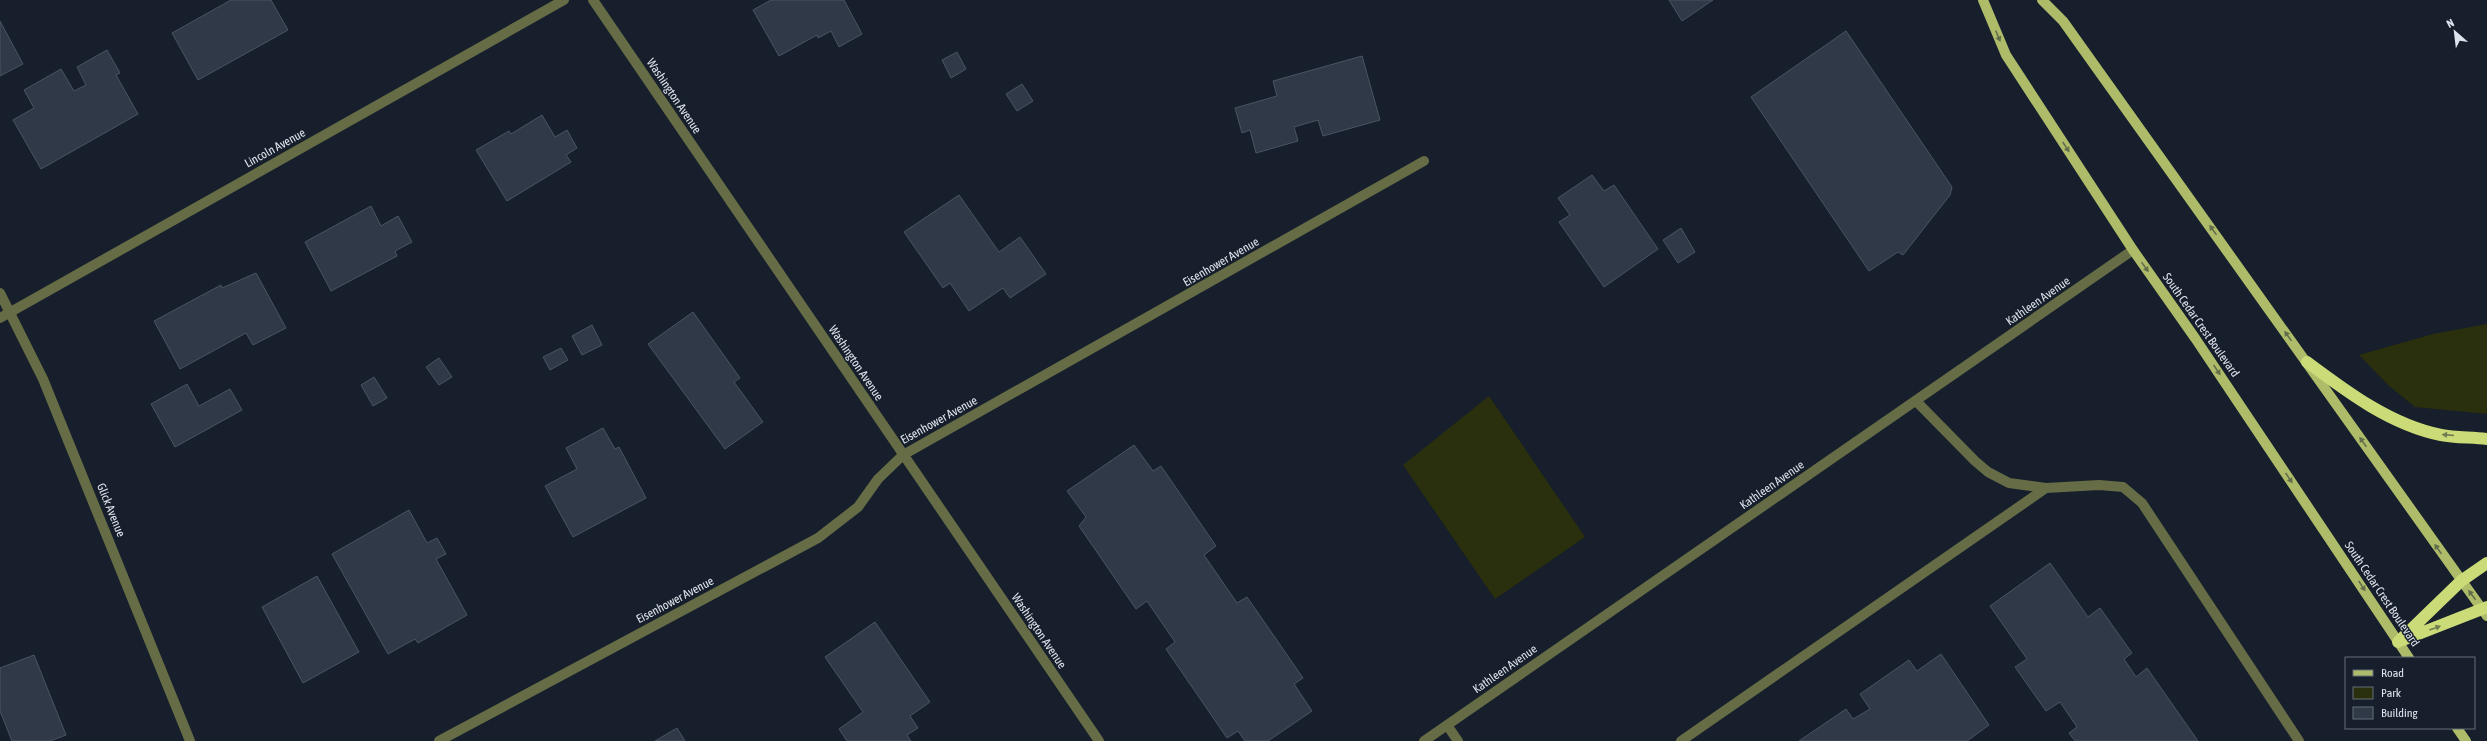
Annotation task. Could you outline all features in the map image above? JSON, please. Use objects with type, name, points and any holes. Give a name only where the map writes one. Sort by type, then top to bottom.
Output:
[{"type":"highway","points":[[2307,362],[2351,395],[2390,417],[2440,435],[2487,439]]},
{"type":"highway","points":[[2398,642],[2461,581],[2487,564]]},
{"type":"highway","points":[[2398,642],[2486,611]]},
{"type":"main road","name":"South Cedar Crest Boulevard","points":[[1983,0],[2006,55],[2133,250],[2196,338],[2408,657]]},
{"type":"main road","points":[[2042,0],[2063,21],[2307,362],[2461,581],[2486,611]]},
{"type":"main road","points":[[2459,729],[2466,741]]},
{"type":"street","name":"Lincoln Avenue","points":[[0,318],[564,0]]},
{"type":"street","name":"Washington Avenue","points":[[593,0],[1099,741]]},
{"type":"street","name":"Eisenhower Avenue","points":[[440,741],[818,538],[858,507],[878,479],[903,455],[1424,161]]},
{"type":"street","name":"Kathleen Avenue","points":[[1424,741],[2133,250]]},
{"type":"street","name":"Glick Avenue","points":[[0,293],[43,379],[190,741]]},
{"type":"street","points":[[1916,401],[1988,472],[2009,483],[2046,488],[2099,485],[2123,487],[2142,503],[2299,741]]},
{"type":"street","points":[[1681,741],[2046,488]]},
{"type":"street","points":[[1447,725],[1458,741]]},
{"type":"green space","points":[[2487,324],[2487,414],[2415,407],[2388,385],[2359,355],[2433,334]]},
{"type":"green space","points":[[1489,396],[1585,537],[1495,599],[1403,465]]},
{"type":"building","points":[[231,0],[271,0],[288,30],[198,80],[172,33]]},
{"type":"building","points":[[771,0],[844,0],[862,34],[839,47],[831,31],[818,38],[817,35],[779,56],[753,10]]},
{"type":"building","points":[[1669,0],[1713,0],[1682,21]]},
{"type":"building","points":[[0,21],[23,64],[0,76]]},
{"type":"building","points":[[1846,31],[1952,187],[1950,195],[1903,255],[1898,252],[1869,271],[1751,97]]},
{"type":"building","points":[[107,50],[120,73],[116,75],[138,114],[41,169],[13,120],[34,108],[24,90],[61,69],[74,91],[86,85],[77,67]]},
{"type":"building","points":[[957,52],[966,69],[951,78],[942,60]]},
{"type":"building","points":[[1362,56],[1380,120],[1323,136],[1318,120],[1294,127],[1298,141],[1256,153],[1250,130],[1242,133],[1235,108],[1277,96],[1273,81]]},
{"type":"building","points":[[1022,84],[1033,101],[1017,111],[1006,94]]},
{"type":"building","points":[[542,115],[555,137],[567,130],[577,148],[566,155],[571,162],[507,201],[476,150],[509,131],[511,134]]},
{"type":"building","points":[[1592,175],[1604,191],[1614,185],[1658,249],[1604,287],[1559,222],[1570,215],[1558,198]]},
{"type":"building","points":[[959,195],[999,252],[1020,237],[1046,274],[1010,298],[1003,288],[969,311],[950,283],[943,288],[904,232]]},
{"type":"building","points":[[371,206],[381,226],[398,216],[412,242],[395,251],[397,256],[331,291],[305,242]]},
{"type":"building","points":[[1681,228],[1695,252],[1678,263],[1663,240]]},
{"type":"building","points":[[256,273],[286,328],[253,345],[246,333],[180,369],[154,321],[221,285],[222,288]]},
{"type":"building","points":[[693,312],[740,378],[734,382],[763,422],[725,449],[648,344]]},
{"type":"building","points":[[592,325],[602,345],[582,355],[572,336]]},
{"type":"building","points":[[561,348],[568,360],[550,370],[543,357]]},
{"type":"building","points":[[439,358],[452,377],[439,385],[426,367]]},
{"type":"building","points":[[374,377],[387,398],[373,406],[361,385]]},
{"type":"building","points":[[187,384],[199,406],[230,389],[242,410],[175,447],[151,404]]},
{"type":"building","points":[[603,428],[615,449],[619,447],[646,498],[573,537],[545,486],[577,469],[566,448]]},
{"type":"building","points":[[1134,445],[1153,471],[1161,466],[1216,546],[1204,555],[1237,603],[1247,597],[1303,678],[1294,684],[1312,711],[1268,741],[1245,741],[1238,731],[1227,738],[1166,649],[1175,642],[1147,601],[1136,609],[1079,526],[1086,517],[1067,491]]},
{"type":"building","points":[[409,510],[427,543],[437,538],[446,554],[436,559],[467,615],[418,643],[415,639],[388,654],[332,554]]},
{"type":"building","points":[[2050,563],[2088,617],[2100,608],[2132,653],[2124,659],[2136,677],[2147,668],[2198,741],[2075,741],[2069,733],[2077,727],[2060,702],[2046,711],[2015,667],[2027,659],[1990,606]]},
{"type":"building","points":[[317,576],[359,652],[303,683],[262,607]]},
{"type":"building","points":[[875,622],[930,702],[910,716],[918,728],[907,735],[911,741],[847,741],[839,729],[863,712],[825,657]]},
{"type":"building","points":[[1941,654],[1989,725],[1967,741],[1799,741],[1846,709],[1853,719],[1870,709],[1860,694],[1909,660],[1917,671]]},
{"type":"building","points":[[34,655],[66,735],[50,741],[12,741],[0,711],[0,668]]},
{"type":"building","points":[[677,728],[685,741],[655,741]]}]
